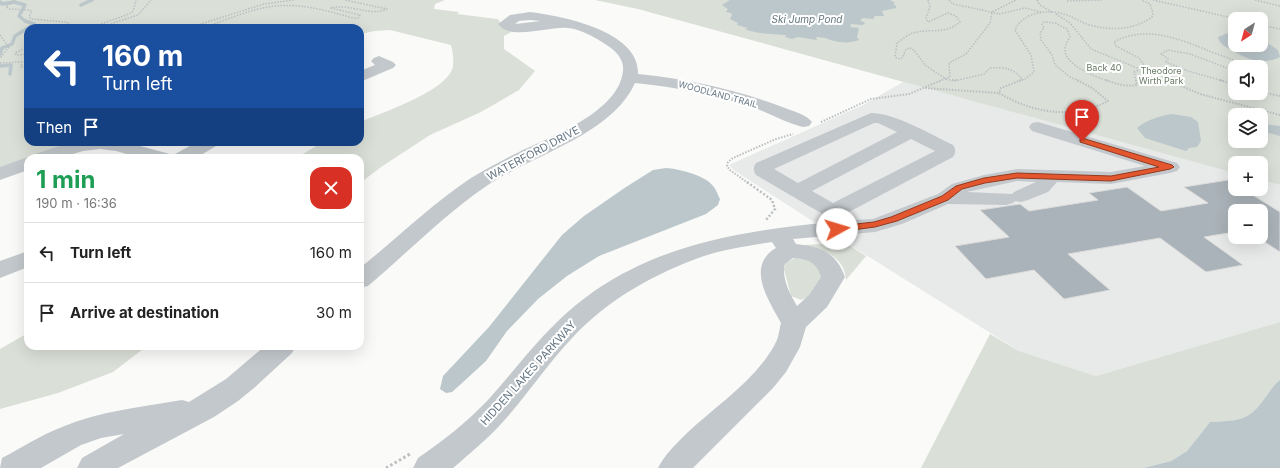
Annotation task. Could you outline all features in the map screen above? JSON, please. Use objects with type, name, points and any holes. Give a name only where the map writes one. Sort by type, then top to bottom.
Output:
[{"type":"street","points":[[569,24],[608,40],[624,52],[630,65],[630,78]]},
{"type":"street","points":[[364,75],[388,65],[379,61]]},
{"type":"street","name":"WOODLAND TRAIL","points":[[630,78],[666,81],[704,89],[774,109],[803,122]]},
{"type":"street","name":"WATERFORD DRIVE","points":[[364,277],[443,210],[478,183],[510,164],[577,130],[597,118],[619,97],[630,78]]},
{"type":"street","points":[[833,212],[946,153],[946,149],[881,118],[871,118],[763,167],[763,171],[833,212],[850,228]]},
{"type":"street","points":[[945,198],[959,188],[984,181],[1017,176],[1050,178],[1111,178],[1170,167],[1038,127]]},
{"type":"street","points":[[797,191],[912,132]]},
{"type":"street","points":[[53,154],[80,146]]},
{"type":"street","points":[[117,146],[148,154]]},
{"type":"street","points":[[189,154],[203,146]]},
{"type":"street","points":[[0,174],[24,165]]},
{"type":"street","points":[[945,198],[1014,197],[1041,188],[1050,178]]},
{"type":"street","name":"HIDDEN LAKES PARKWAY","points":[[429,468],[448,454],[499,407],[566,328],[604,296],[653,268],[686,254],[740,240],[784,243],[813,231],[875,225],[894,219],[945,198]]},
{"type":"street","points":[[674,468],[686,452],[760,384],[788,345],[794,323],[818,301],[833,276],[831,267],[824,260],[784,243],[771,268],[778,294],[794,323]]},
{"type":"street","points":[[0,270],[24,260]]},
{"type":"street","points":[[93,468],[114,454],[203,408],[236,387],[278,350]]},
{"type":"street","points":[[13,468],[71,436],[101,426],[203,408]]},
{"type":"path","points":[[14,0],[6,7],[32,12],[29,16],[31,18],[66,21],[68,22],[67,24]]},
{"type":"path","points":[[97,24],[129,14],[134,8],[136,0]]},
{"type":"path","points":[[112,24],[138,15],[151,0]]},
{"type":"path","points":[[200,24],[256,6],[294,0]]},
{"type":"path","points":[[216,24],[268,8],[299,6],[318,8],[353,18],[358,18],[360,15],[331,8],[346,6],[380,12],[387,9],[344,0]]},
{"type":"path","points":[[928,0],[930,7],[926,18],[928,22],[935,21],[944,14],[949,13],[956,15],[960,22],[954,27],[908,35],[897,43],[895,56],[900,59],[903,57],[906,49],[910,48],[914,50],[925,65],[946,79],[954,81],[984,74],[990,68],[1002,67],[1016,72],[1023,80]]},
{"type":"path","points":[[949,0],[953,4],[999,14],[1025,8],[1071,17],[1094,26],[1125,28],[1133,27],[1152,18],[1153,13],[1150,4],[1141,0]]},
{"type":"path","points":[[1016,0],[992,12],[990,23],[966,54],[949,63],[950,77],[925,88],[999,93],[1034,108],[1061,113],[1074,113],[1108,101],[1092,88],[1070,77],[1055,65],[1052,55],[1041,40],[1040,33],[1044,28],[1042,24],[1044,22],[1055,23],[1067,29],[1070,37],[1065,48],[1066,55],[1086,73],[1118,85],[1136,85],[1134,72],[1144,68],[1145,66],[1139,58],[1116,46],[1114,42],[1117,39],[1143,35],[1174,37],[1234,60]]},
{"type":"path","points":[[1037,0],[1040,5],[1070,22],[1090,49],[1200,94],[1253,110],[1280,115]]},
{"type":"path","points":[[1067,1],[1103,0]]},
{"type":"path","points":[[1153,0],[1228,17]]},
{"type":"path","points":[[1255,0],[1280,6]]},
{"type":"path","points":[[999,93],[1001,88],[1023,80],[1034,72],[1031,55],[1019,38],[1015,28],[1022,20],[1042,12]]},
{"type":"path","points":[[1268,26],[1280,29]]},
{"type":"path","points":[[0,35],[8,46],[0,58]]},
{"type":"path","points":[[24,49],[15,53],[16,55],[24,54]]},
{"type":"path","points":[[1228,68],[1190,54],[1168,50],[1161,54],[1168,59],[1166,62],[1228,83]]},
{"type":"path","points":[[0,63],[22,62],[21,67],[24,67]]},
{"type":"path","points":[[1268,93],[1280,96]]},
{"type":"shaded area","points":[[903,82],[1228,170],[1228,196],[1268,196],[1268,182],[1280,185],[1280,322],[1096,376],[1019,351],[842,240],[735,171],[729,165],[863,105]]},
{"type":"green space","points":[[0,0],[445,0],[435,4],[434,9],[459,12],[457,14],[497,19],[499,20],[501,27],[513,31],[504,36],[504,49],[535,71],[519,90],[481,112],[430,135],[364,180],[364,154],[303,154],[316,146],[364,146],[364,120],[410,102],[423,95],[435,88],[451,72],[453,58],[451,45],[390,30],[364,33],[364,24],[24,24],[24,146],[66,146],[39,154],[24,154],[24,160],[0,170]]},
{"type":"green space","name":"Theodore Wirth Park","points":[[595,0],[1280,0],[1280,185],[1268,182],[1268,156],[1228,156],[1228,171],[638,9]]},
{"type":"green space","points":[[846,243],[866,256],[846,280],[842,265],[837,259],[817,249],[802,245]]},
{"type":"green space","points":[[795,258],[807,259],[825,271],[808,297],[801,300],[791,296],[784,269],[786,263]]},
{"type":"green space","points":[[1280,322],[1280,380],[1258,407],[1252,412],[1240,419],[1210,422],[1187,451],[1171,461],[1143,468],[921,468],[990,334],[1019,351],[1096,376]]},
{"type":"green space","points":[[24,335],[24,350],[142,350],[113,372],[58,393],[0,409],[0,349]]},
{"type":"water","name":"Ski Jump Pond","points":[[730,0],[890,0],[895,3],[893,4],[896,8],[882,11],[884,16],[875,16],[873,19],[863,18],[860,21],[864,22],[865,24],[851,24],[850,27],[859,28],[857,37],[859,40],[843,42],[820,37],[816,37],[817,40],[798,37],[792,39],[785,37],[786,35],[764,34],[749,31],[745,29],[748,28],[737,25],[738,23],[730,19],[732,15],[731,13],[726,12],[728,9],[722,5]]},
{"type":"water","points":[[1228,33],[1228,48],[1221,44],[1218,37]]},
{"type":"water","points":[[1268,44],[1278,50],[1280,57],[1268,61],[1249,59],[1235,52],[1268,52]]},
{"type":"water","points":[[1172,114],[1191,117],[1198,122],[1201,141],[1197,147],[1189,148],[1186,151],[1145,138],[1137,128],[1153,119]]},
{"type":"water","points":[[1268,125],[1280,126],[1280,136],[1268,133]]},
{"type":"water","points":[[666,168],[691,173],[709,182],[715,189],[720,199],[718,205],[706,214],[599,256],[567,276],[538,299],[507,331],[486,361],[452,392],[446,393],[440,389],[443,376],[489,327],[562,235],[584,216],[626,187],[653,170]]},
{"type":"water","points":[[1280,380],[1280,468],[1143,468],[1171,461],[1187,451],[1210,422],[1240,419],[1246,416],[1258,407]]},
{"type":"building","points":[[1228,180],[1228,196],[1254,196],[1267,204],[1228,204],[1228,233],[1204,237],[1243,265],[1206,272],[1160,238],[1068,254],[1110,290],[1064,299],[1034,270],[986,279],[955,246],[1009,237],[980,210],[1020,204],[1029,211],[1098,200],[1089,193],[1127,187],[1161,211],[1208,203],[1184,187]]},
{"type":"building","points":[[1268,205],[1280,212],[1280,252],[1268,244]]},
{"type":"waterway","points":[[81,5],[92,0]]},
{"type":"waterway","points":[[0,2],[2,4],[14,2],[25,5],[19,16],[25,21],[34,24]]},
{"type":"waterway","points":[[0,54],[2,48],[12,44],[15,36],[24,30]]},
{"type":"waterway","points":[[0,66],[11,65],[10,74]]},
{"type":"route","points":[[837,229],[875,225],[894,219],[945,198],[959,188],[984,181],[1017,176],[1050,178],[1111,178],[1170,167],[1082,141]]},
{"type":"park label","name":"Back 40","points":[[1104,67]]}]
